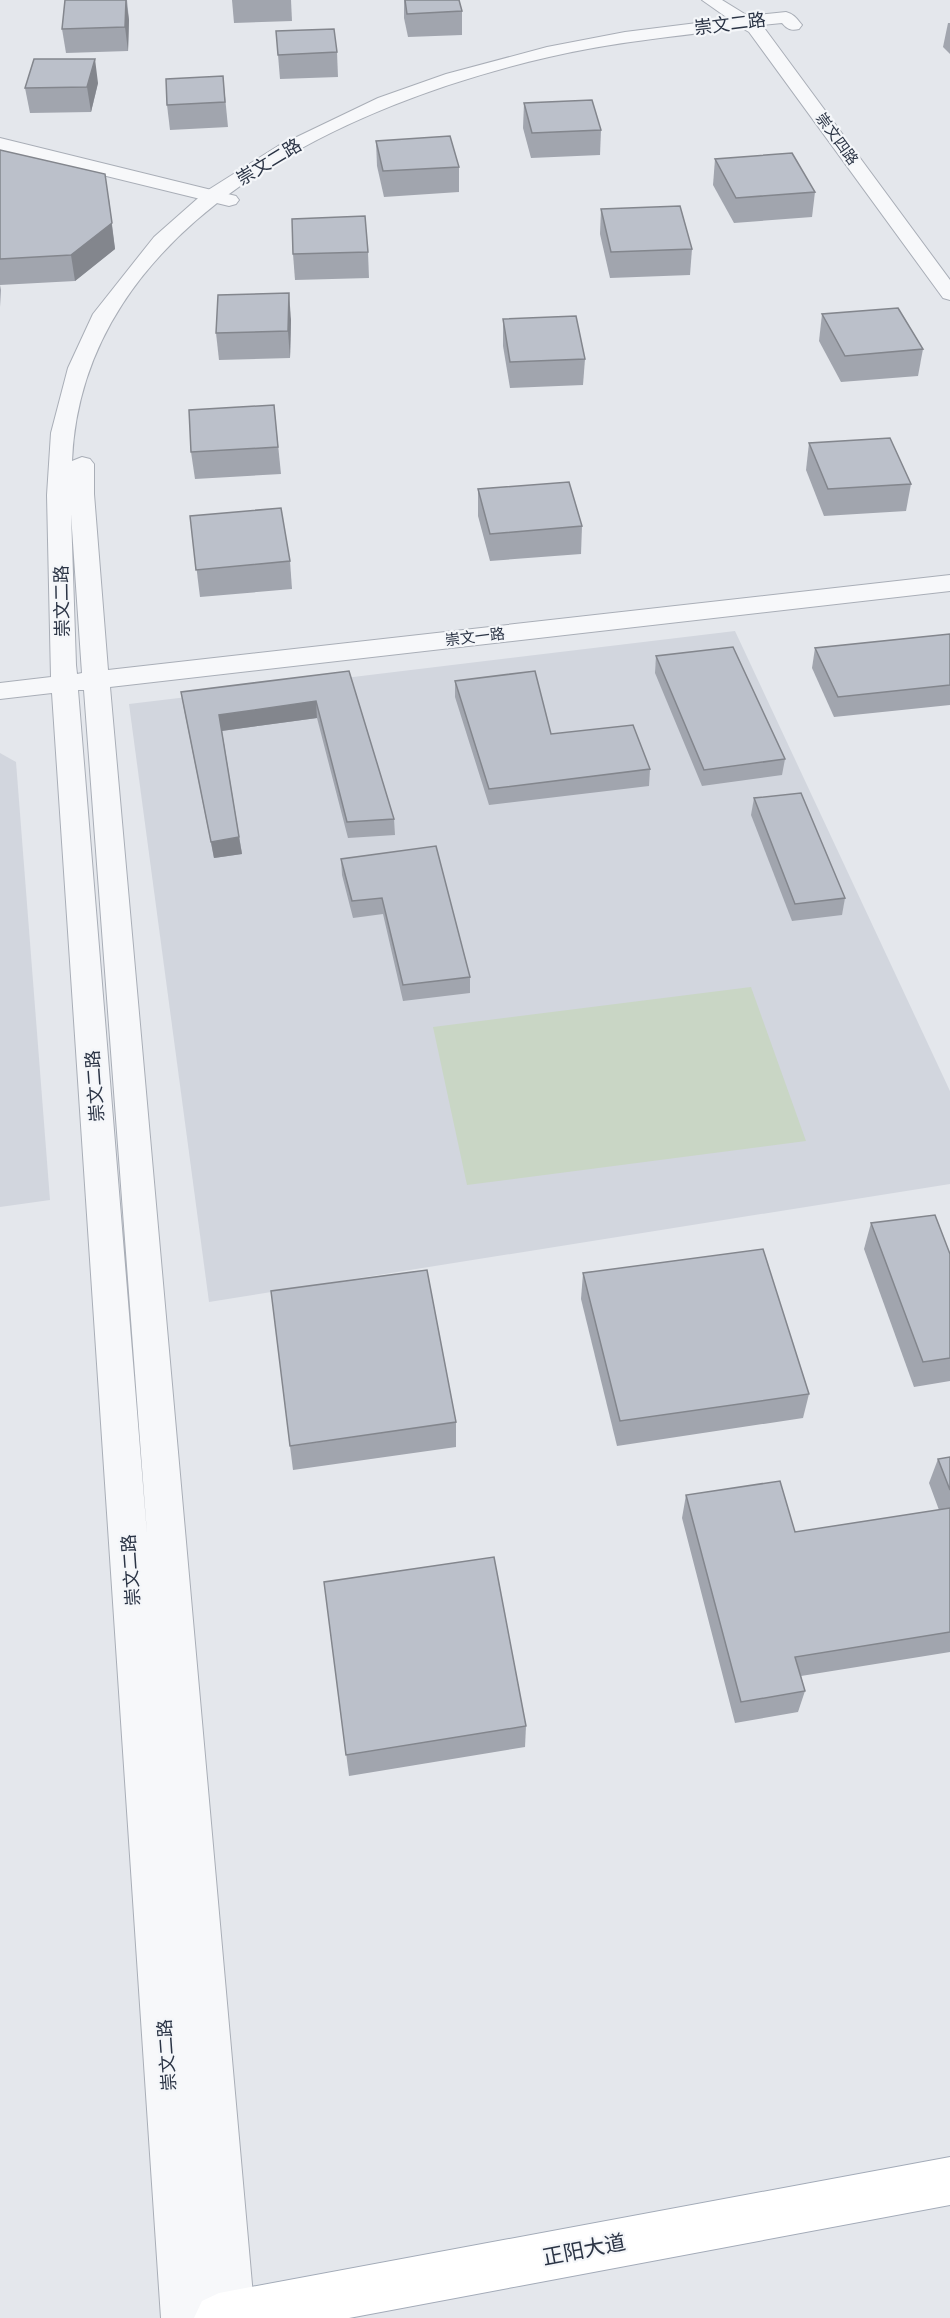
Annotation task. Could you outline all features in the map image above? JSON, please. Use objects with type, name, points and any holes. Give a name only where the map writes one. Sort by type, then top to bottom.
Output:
[{"type":"main road","name":"正阳大道","points":[[216,2318],[950,2181]]},
{"type":"street","name":"崇文四路","points":[[710,0],[759,23],[950,294]]},
{"type":"street","name":"崇文二路","points":[[216,2318],[64,674],[59,495],[62,433],[79,368],[104,314],[161,241],[220,198],[322,141],[372,119],[482,77],[588,51],[759,23]]},
{"type":"street","points":[[0,144],[220,198]]},
{"type":"street","name":"崇文二路","points":[[216,2318],[82,494],[82,431],[98,371],[127,315],[163,267],[199,228],[220,198]]},
{"type":"street","name":"崇文一路","points":[[96,671],[950,569]]},
{"type":"street","name":"崇文一路","points":[[0,672],[64,674],[950,583]]},
{"type":"street","name":"崇文一路","points":[[0,691],[64,674]]},
{"type":"shaded area","points":[[735,631],[950,1091],[950,1184],[209,1302],[129,704]]},
{"type":"shaded area","points":[[0,753],[16,762],[50,1200],[0,1207]]},
{"type":"green space","points":[[751,987],[806,1141],[467,1185],[433,1027]]},
{"type":"building","points":[[65,0],[126,0],[125,27],[62,29]]},
{"type":"building","points":[[405,0],[459,0],[462,11],[407,14]]},
{"type":"building","points":[[334,29],[337,52],[278,55],[276,31]]},
{"type":"building","points":[[34,59],[95,59],[87,87],[25,88]]},
{"type":"building","points":[[223,76],[225,102],[167,105],[166,79]]},
{"type":"building","points":[[592,100],[601,130],[532,133],[524,103]]},
{"type":"building","points":[[450,136],[459,167],[383,171],[376,141]]},
{"type":"building","points":[[0,150],[105,174],[112,223],[71,255],[0,259]]},
{"type":"building","points":[[792,153],[815,192],[736,198],[715,159]]},
{"type":"building","points":[[680,206],[692,249],[611,252],[601,209]]},
{"type":"building","points":[[365,216],[368,252],[293,254],[292,219]]},
{"type":"building","points":[[289,293],[288,331],[216,333],[218,295]]},
{"type":"building","points":[[898,308],[923,349],[845,356],[822,314]]},
{"type":"building","points":[[576,316],[585,359],[510,362],[503,319]]},
{"type":"building","points":[[274,405],[278,447],[191,452],[189,410]]},
{"type":"building","points":[[890,438],[911,484],[828,489],[809,443]]},
{"type":"building","points":[[569,482],[582,526],[490,534],[478,489]]},
{"type":"building","points":[[281,508],[290,561],[196,570],[190,516]]},
{"type":"building","points":[[950,634],[950,685],[838,697],[815,648]]},
{"type":"building","points":[[733,647],[785,759],[704,770],[656,656]]},
{"type":"building","points":[[349,671],[394,819],[347,822],[316,701],[219,715],[239,837],[211,842],[181,692]]},
{"type":"building","points":[[535,671],[551,734],[633,725],[650,769],[489,789],[455,681]]},
{"type":"building","points":[[801,793],[845,898],[795,904],[754,798]]},
{"type":"building","points":[[436,846],[470,977],[403,985],[382,898],[352,901],[341,859]]},
{"type":"building","points":[[935,1215],[950,1254],[950,1358],[923,1362],[871,1223]]},
{"type":"building","points":[[763,1249],[809,1394],[620,1421],[583,1273]]},
{"type":"building","points":[[427,1270],[456,1422],[290,1446],[271,1291]]},
{"type":"building","points":[[950,1457],[950,1490],[938,1459]]},
{"type":"building","points":[[780,1481],[795,1532],[950,1508],[950,1632],[795,1657],[805,1691],[741,1702],[686,1495]]},
{"type":"building","points":[[494,1557],[526,1726],[346,1755],[324,1582]]}]
